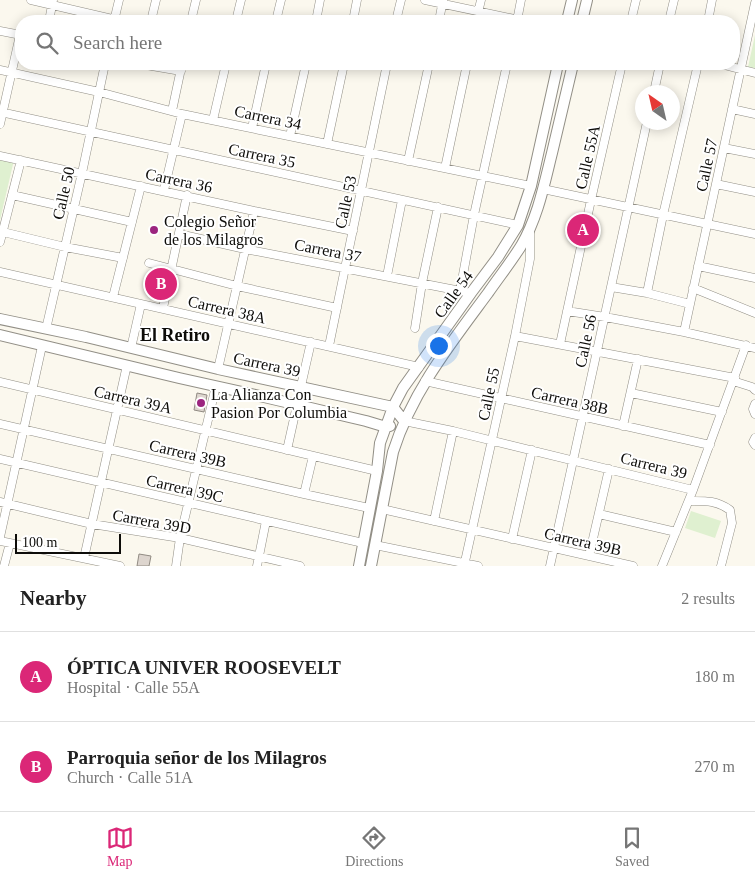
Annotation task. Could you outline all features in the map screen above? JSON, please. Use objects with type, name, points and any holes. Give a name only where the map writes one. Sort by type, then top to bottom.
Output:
[{"type":"main road","points":[[568,15],[572,0]]},
{"type":"main road","points":[[583,15],[587,0]]},
{"type":"main road","name":"Calle 54","points":[[359,566],[380,443],[393,407],[466,292],[498,257],[518,225],[531,186],[557,70]]},
{"type":"main road","name":"Calle 54","points":[[371,566],[398,435],[414,401],[443,353],[507,266],[530,227],[541,201],[572,70]]},
{"type":"main road","name":"Carrera 39","points":[[0,319],[393,407]]},
{"type":"main road","name":"Carrera 39","points":[[0,335],[386,427],[404,421]]},
{"type":"main road","points":[[82,354],[85,355],[90,352],[93,346],[86,337]]},
{"type":"main road","points":[[106,360],[102,355],[103,348],[112,344]]},
{"type":"main road","points":[[235,390],[242,388],[246,383],[241,373]]},
{"type":"main road","points":[[264,397],[259,392],[259,384],[263,380],[269,380]]},
{"type":"main road","points":[[376,403],[389,402],[404,388]]},
{"type":"main road","points":[[393,407],[404,421]]},
{"type":"main road","points":[[366,421],[378,430],[380,443]]},
{"type":"street","points":[[31,0],[52,3],[95,15]]},
{"type":"street","points":[[118,15],[119,0]]},
{"type":"street","points":[[152,15],[156,0]]},
{"type":"street","points":[[192,15],[196,0]]},
{"type":"street","points":[[237,15],[241,0]]},
{"type":"street","points":[[277,15],[280,0]]},
{"type":"street","points":[[317,15],[320,0]]},
{"type":"street","points":[[354,15],[357,0]]},
{"type":"street","points":[[397,15],[401,0]]},
{"type":"street","points":[[425,0],[443,2],[492,15]]},
{"type":"street","points":[[477,15],[481,0]]},
{"type":"street","points":[[520,15],[521,0]]},
{"type":"street","points":[[632,15],[636,0]]},
{"type":"street","points":[[670,15],[674,0]]},
{"type":"street","points":[[709,15],[712,0]]},
{"type":"street","points":[[440,15],[443,2]]},
{"type":"street","name":"Calle 57","points":[[684,332],[755,3]]},
{"type":"street","points":[[0,31],[15,34]]},
{"type":"street","points":[[0,124],[1,112],[15,60]]},
{"type":"street","points":[[741,69],[755,73]]},
{"type":"street","name":"Carrera 34","points":[[0,70],[100,92],[182,114],[531,186]]},
{"type":"street","name":"Calle 50","points":[[46,329],[104,70]]},
{"type":"street","points":[[172,111],[181,70]]},
{"type":"street","points":[[214,120],[225,70]]},
{"type":"street","points":[[252,128],[265,70]]},
{"type":"street","points":[[290,136],[305,70]]},
{"type":"street","points":[[327,144],[343,70]]},
{"type":"street","name":"Calle 53","points":[[329,346],[387,70]]},
{"type":"street","points":[[408,161],[428,70]]},
{"type":"street","points":[[445,168],[466,70]]},
{"type":"street","points":[[466,292],[474,215],[506,70]]},
{"type":"street","name":"Calle 55A","points":[[560,344],[621,70]]},
{"type":"street","points":[[656,85],[659,70]]},
{"type":"street","points":[[647,293],[697,70]]},
{"type":"street","points":[[732,109],[755,114]]},
{"type":"street","name":"Carrera 35","points":[[1,112],[518,225]]},
{"type":"street","points":[[164,190],[182,114]]},
{"type":"street","name":"Calle 56","points":[[550,566],[645,130]]},
{"type":"street","points":[[724,148],[755,154]]},
{"type":"street","name":"Carrera 36","points":[[0,156],[254,211],[353,230]]},
{"type":"street","points":[[0,242],[21,160]]},
{"type":"street","points":[[716,184],[755,192]]},
{"type":"street","points":[[113,297],[141,186]]},
{"type":"street","points":[[543,189],[755,234]]},
{"type":"street","points":[[12,195],[132,222]]},
{"type":"street","points":[[163,308],[188,196]]},
{"type":"street","points":[[387,276],[402,200]]},
{"type":"street","points":[[415,328],[422,283],[438,207]]},
{"type":"street","points":[[218,368],[254,211]]},
{"type":"street","name":"Calle 55","points":[[464,565],[515,336],[530,259],[530,227]]},
{"type":"street","points":[[3,232],[64,247],[123,258]]},
{"type":"street","name":"Carrera 37","points":[[179,234],[245,249],[466,292]]},
{"type":"street","points":[[149,263],[237,286],[337,308]]},
{"type":"street","points":[[698,266],[755,278]]},
{"type":"street","name":"Carrera 38A","points":[[0,272],[419,367]]},
{"type":"street","points":[[611,287],[647,293],[690,304]]},
{"type":"street","points":[[693,288],[755,313]]},
{"type":"street","points":[[131,348],[141,304]]},
{"type":"street","points":[[568,311],[684,332],[755,348]]},
{"type":"street","points":[[515,336],[638,359],[734,380],[755,390]]},
{"type":"street","points":[[301,386],[311,342]]},
{"type":"street","points":[[662,566],[693,490],[746,345]]},
{"type":"street","points":[[0,537],[4,503],[24,430],[42,346]]},
{"type":"street","points":[[623,426],[632,393],[638,359]]},
{"type":"street","points":[[84,558],[127,365]]},
{"type":"street","name":"Carrera 39A","points":[[0,382],[376,471]]},
{"type":"street","name":"Carrera 38B","points":[[425,382],[710,445]]},
{"type":"street","points":[[176,566],[180,538],[216,386]]},
{"type":"street","points":[[632,393],[722,412]]},
{"type":"street","points":[[755,404],[753,410],[755,414]]},
{"type":"street","points":[[287,450],[297,405]]},
{"type":"street","name":"Carrera 39","points":[[404,421],[453,430],[693,490]]},
{"type":"street","name":"Carrera 39B","points":[[0,424],[370,508]]},
{"type":"street","points":[[434,521],[453,430]]},
{"type":"street","points":[[755,438],[753,442],[755,445]]},
{"type":"street","points":[[512,539],[532,450]]},
{"type":"street","points":[[304,494],[313,456]]},
{"type":"street","name":"Carrera 39C","points":[[0,459],[363,543]]},
{"type":"street","points":[[589,556],[609,469]]},
{"type":"street","points":[[688,501],[705,500],[722,504],[730,510],[732,522],[721,566]]},
{"type":"street","name":"Carrera 39D","points":[[4,503],[92,524],[180,538],[300,566]]},
{"type":"street","name":"Carrera 39B","points":[[382,509],[632,566]]},
{"type":"street","points":[[599,514],[676,532]]},
{"type":"street","points":[[257,566],[266,521]]},
{"type":"street","points":[[0,541],[84,558],[93,563],[120,566]]},
{"type":"street","points":[[4,566],[10,543]]},
{"type":"street","points":[[375,544],[464,565],[478,566]]},
{"type":"green space","points":[[755,35],[755,68],[748,67]]},
{"type":"green space","points":[[0,158],[14,160],[0,220]]},
{"type":"green space","points":[[691,511],[721,521],[715,538],[685,528]]},
{"type":"building","name":"La Alianza Con Pasion Por Columbia","points":[[197,393],[207,395],[204,412],[194,410]]},
{"type":"building","points":[[139,554],[151,556],[149,566],[137,566]]},
{"type":"place","name":"Colegio Señor de los Milagros","points":[[154,230]]},
{"type":"place","name":"ÓPTICA UNIVER ROOSEVELT","points":[[583,230]]},
{"type":"place","name":"Parroquia señor de los Milagros","points":[[161,284]]},
{"type":"place","name":"La Alianza Con Pasion Por Columbia","points":[[201,403]]},
{"type":"district","name":"El Retiro","points":[[175,335]]}]
